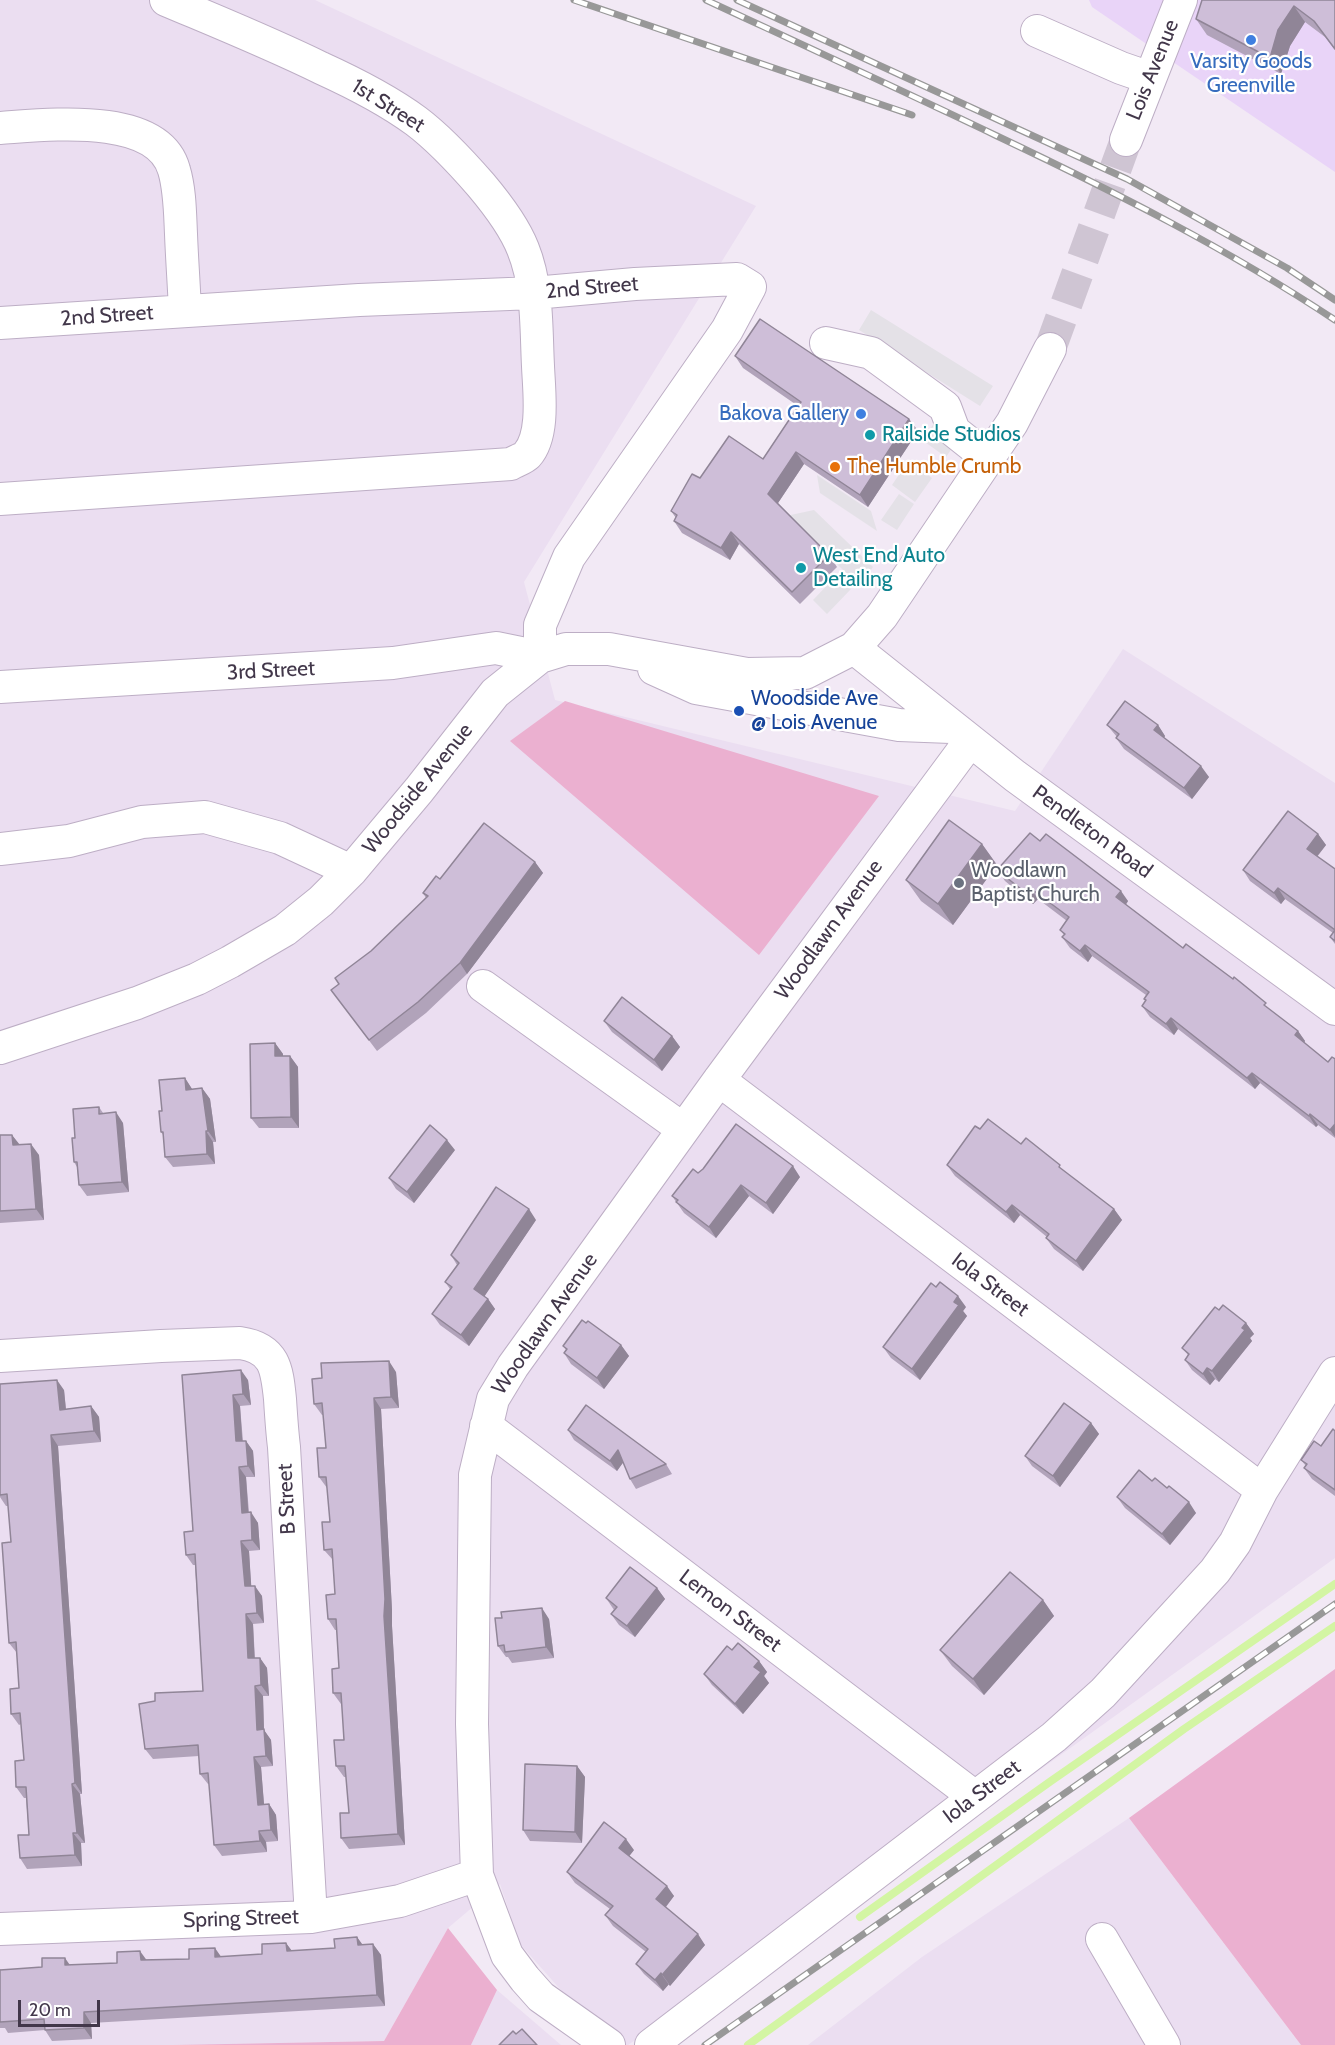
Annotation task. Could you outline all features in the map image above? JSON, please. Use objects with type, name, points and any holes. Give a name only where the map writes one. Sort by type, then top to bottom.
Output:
[{"type":"street","name":"1st Street","points":[[0,499],[511,464],[526,455],[536,438],[539,424],[534,293],[524,251],[495,202],[469,171],[418,122],[394,105],[289,52],[166,0]]},
{"type":"street","name":"Lois Avenue","points":[[1126,140],[1181,0]]},
{"type":"street","points":[[1037,31],[1121,68],[1150,78]]},
{"type":"street","points":[[0,128],[66,124],[97,125],[132,131],[160,146],[174,169],[180,200],[185,312]]},
{"type":"street","name":"2nd Street","points":[[0,323],[359,300],[534,293],[635,284],[737,279],[750,287],[727,330],[569,556],[540,625],[540,657]]},
{"type":"street","points":[[826,343],[871,353],[945,407],[954,431],[988,458]]},
{"type":"street","points":[[854,648],[882,616],[1012,423],[1050,349]]},
{"type":"street","name":"3rd Street","points":[[0,687],[393,663],[496,648],[540,657]]},
{"type":"street","name":"Woodside Avenue","points":[[0,1048],[137,1003],[197,979],[285,930],[321,902],[351,871],[419,790],[495,693],[540,657],[566,649],[609,649],[747,674],[805,673],[854,648]]},
{"type":"street","name":"Pendleton Road","points":[[854,648],[960,734],[1025,783],[1335,1009]]},
{"type":"street","points":[[609,649],[696,688],[960,734]]},
{"type":"street","name":"Woodlawn Avenue","points":[[609,2045],[541,1997],[525,1979],[507,1955],[477,1875],[472,1725],[475,1475],[486,1426],[493,1400],[513,1366],[719,1080],[960,734]]},
{"type":"street","points":[[0,849],[69,842],[142,822],[205,817],[280,838],[351,871]]},
{"type":"street","points":[[483,986],[683,1129]]},
{"type":"street","name":"Iola Street","points":[[719,1080],[1262,1490]]},
{"type":"street","name":"B Street","points":[[0,1356],[240,1343],[258,1348],[272,1360],[278,1373],[284,1447],[310,1917]]},
{"type":"street","name":"Iola Street","points":[[651,2045],[1054,1737],[1103,1693],[1215,1571],[1235,1543],[1262,1490],[1335,1373]]},
{"type":"street","name":"Lemon Street","points":[[486,1426],[975,1797]]},
{"type":"street","name":"Spring Street","points":[[0,1929],[310,1917],[400,1901],[477,1875]]},
{"type":"street","points":[[1102,1939],[1164,2045]]},
{"type":"shaded area","points":[[0,0],[315,0],[756,206],[524,582],[555,700],[1015,811],[1123,649],[1335,783],[1335,1558],[878,1886],[706,1991],[628,2045],[621,2045],[560,1989],[520,1944],[500,1884],[448,1928],[384,2041],[173,2045],[0,2045]]},
{"type":"shaded area","points":[[1089,0],[1335,0],[1335,172],[1092,7]]},
{"type":"shaded area","points":[[871,310],[993,386],[980,406],[859,330]]},
{"type":"shaded area","points":[[935,422],[959,438],[946,457],[922,440]]},
{"type":"shaded area","points":[[908,461],[932,478],[915,502],[892,485]]},
{"type":"shaded area","points":[[817,475],[871,511],[877,531],[820,493]]},
{"type":"shaded area","points":[[899,494],[914,504],[897,530],[881,520]]},
{"type":"shaded area","points":[[814,510],[873,567],[860,586],[786,516]]},
{"type":"shaded area","points":[[837,575],[851,589],[827,614],[813,600]]},
{"type":"shaded area","points":[[565,701],[879,796],[759,955],[510,741]]},
{"type":"shaded area","points":[[1335,1669],[1335,2045],[1301,2045],[1129,1818]]},
{"type":"shaded area","points":[[1129,1818],[1301,2045],[808,2045],[922,1957]]},
{"type":"shaded area","points":[[448,1928],[497,1990],[471,2045],[173,2045],[384,2041]]},
{"type":"shaded area","points":[[497,1990],[561,2045],[471,2045]]},
{"type":"building","points":[[1202,0],[1335,0],[1335,49],[1314,21],[1294,6],[1278,30],[1270,58],[1196,19]]},
{"type":"building","points":[[760,319],[909,419],[860,495],[796,452],[768,494],[829,555],[792,592],[731,532],[721,548],[674,521],[677,515],[671,511],[692,474],[700,478],[729,436],[763,459],[801,402],[735,356]]},
{"type":"building","points":[[1125,701],[1158,725],[1154,730],[1201,766],[1184,788],[1116,738],[1119,734],[1107,725]]},
{"type":"building","points":[[1288,811],[1318,834],[1307,849],[1335,869],[1335,930],[1278,888],[1274,893],[1243,870]]},
{"type":"building","points":[[949,820],[982,844],[938,904],[906,880]]},
{"type":"building","points":[[484,823],[535,862],[460,963],[418,1002],[369,1040],[331,990],[339,984],[335,978],[371,951],[428,896],[423,893],[436,876],[440,879]]},
{"type":"building","points":[[1030,833],[1040,841],[1046,834],[1121,891],[1116,897],[1183,948],[1186,944],[1233,979],[1234,977],[1266,1003],[1264,1005],[1298,1031],[1295,1035],[1328,1062],[1332,1057],[1335,1059],[1335,1124],[1330,1130],[1252,1073],[1247,1078],[1171,1018],[1166,1024],[1142,1006],[1149,992],[1085,945],[1080,951],[1062,937],[1065,934],[1060,930],[1069,917],[1030,888],[1026,893],[997,870]]},
{"type":"building","points":[[1335,930],[1335,941],[1330,937]]},
{"type":"building","points":[[622,997],[672,1036],[654,1060],[604,1021]]},
{"type":"building","points":[[275,1043],[275,1056],[290,1056],[291,1117],[251,1118],[250,1044]]},
{"type":"building","points":[[185,1078],[186,1090],[202,1088],[208,1131],[206,1131],[207,1154],[165,1157],[159,1111],[162,1111],[159,1080]]},
{"type":"building","points":[[99,1107],[99,1114],[116,1112],[122,1182],[79,1185],[72,1138],[75,1138],[73,1109]]},
{"type":"building","points":[[988,1119],[1021,1144],[1026,1138],[1060,1165],[1059,1167],[1114,1209],[1076,1261],[1046,1238],[1049,1234],[1012,1205],[1006,1212],[947,1165],[975,1126],[980,1129]]},
{"type":"building","points":[[736,1124],[793,1166],[766,1203],[741,1185],[709,1227],[676,1202],[678,1200],[672,1196],[693,1169],[698,1173],[703,1169]]},
{"type":"building","points":[[430,1125],[447,1140],[407,1192],[389,1178]]},
{"type":"building","points":[[0,1135],[12,1135],[13,1145],[31,1144],[36,1209],[0,1211]]},
{"type":"building","points":[[496,1187],[529,1209],[474,1289],[488,1299],[461,1335],[432,1314],[452,1287],[445,1282],[459,1263],[451,1255]]},
{"type":"building","points":[[940,1282],[958,1296],[954,1302],[959,1305],[912,1369],[883,1347],[931,1283],[936,1287]]},
{"type":"building","points":[[1223,1305],[1246,1323],[1242,1328],[1245,1330],[1212,1371],[1207,1368],[1203,1374],[1185,1360],[1189,1354],[1182,1348],[1215,1307],[1219,1310]]},
{"type":"building","points":[[582,1320],[586,1323],[588,1321],[621,1345],[597,1378],[564,1353],[567,1349],[563,1346]]},
{"type":"building","points":[[389,1361],[391,1397],[374,1398],[384,1616],[398,1834],[341,1838],[340,1813],[349,1813],[345,1766],[336,1766],[334,1740],[344,1740],[341,1693],[333,1693],[332,1669],[339,1668],[336,1619],[328,1619],[326,1595],[335,1594],[332,1549],[324,1550],[322,1522],[330,1522],[326,1477],[319,1477],[317,1448],[326,1448],[322,1403],[314,1404],[312,1379],[322,1378],[321,1363]]},
{"type":"building","points":[[241,1370],[243,1394],[233,1395],[236,1441],[246,1441],[248,1466],[239,1467],[242,1513],[251,1512],[252,1540],[241,1541],[245,1586],[255,1586],[257,1613],[246,1614],[248,1658],[260,1658],[261,1685],[255,1686],[257,1730],[264,1729],[266,1756],[254,1757],[258,1805],[269,1804],[271,1830],[259,1831],[260,1841],[214,1845],[208,1773],[200,1774],[198,1745],[145,1749],[139,1704],[155,1701],[155,1693],[203,1691],[195,1554],[186,1555],[184,1532],[193,1531],[182,1375]]},
{"type":"building","points":[[57,1380],[60,1410],[91,1406],[94,1431],[51,1435],[77,1833],[73,1833],[75,1855],[20,1858],[18,1835],[29,1835],[26,1787],[16,1787],[15,1761],[24,1760],[20,1713],[11,1714],[10,1689],[19,1688],[16,1642],[9,1643],[2,1543],[11,1542],[7,1494],[0,1495],[0,1384]]},
{"type":"building","points":[[1064,1403],[1091,1423],[1053,1476],[1025,1456]]},
{"type":"building","points":[[586,1405],[666,1464],[630,1479],[618,1450],[610,1461],[568,1430]]},
{"type":"building","points":[[1333,1429],[1335,1431],[1335,1490],[1304,1468],[1307,1464],[1301,1460],[1314,1441],[1321,1446]]},
{"type":"building","points":[[1139,1470],[1152,1481],[1155,1478],[1167,1488],[1169,1486],[1189,1502],[1162,1534],[1117,1497]]},
{"type":"building","points":[[630,1567],[657,1588],[627,1626],[611,1614],[617,1607],[606,1598]]},
{"type":"building","points":[[1010,1572],[1043,1600],[973,1679],[940,1650]]},
{"type":"building","points":[[542,1608],[546,1647],[505,1652],[504,1645],[498,1646],[495,1618],[502,1618],[501,1612]]},
{"type":"building","points":[[738,1643],[759,1661],[754,1667],[761,1672],[735,1704],[704,1674],[727,1646],[732,1650]]},
{"type":"building","points":[[525,1764],[577,1766],[575,1832],[523,1830]]},
{"type":"building","points":[[604,1822],[626,1839],[619,1848],[667,1886],[656,1899],[698,1934],[655,1980],[636,1964],[648,1949],[605,1915],[613,1906],[567,1872]]},
{"type":"building","points":[[357,1937],[358,1945],[373,1944],[377,1995],[84,2012],[84,2028],[45,2030],[44,2019],[0,2022],[0,1970],[42,1967],[42,1958],[65,1958],[65,1965],[117,1963],[117,1952],[140,1951],[141,1960],[189,1959],[189,1949],[215,1948],[215,1957],[262,1954],[262,1944],[286,1943],[287,1951],[335,1948],[334,1939]]},
{"type":"building","points":[[522,2029],[537,2045],[499,2045],[513,2031],[516,2034]]},
{"type":"waterway","points":[[860,1917],[1335,1584]]},
{"type":"waterway","points":[[748,2045],[1184,1729],[1335,1626]]},
{"type":"tunnel","points":[[1050,349],[1126,140]]},
{"type":"railway","points":[[574,0],[912,115]]},
{"type":"railway","points":[[706,0],[961,119],[1127,200],[1212,245],[1335,320]]},
{"type":"railway","points":[[737,0],[1127,179],[1287,268],[1335,300]]},
{"type":"railway","points":[[705,2045],[1335,1604]]},
{"type":"place","name":"Varsity Goods Greenville","points":[[1251,40]]},
{"type":"place","name":"Bakova Gallery","points":[[861,414]]},
{"type":"place","name":"Railside Studios","points":[[870,435]]},
{"type":"place","name":"The Humble Crumb","points":[[835,467]]},
{"type":"place","name":"West End Auto Detailing","points":[[801,568]]},
{"type":"place","name":"Woodside Ave @ Lois Avenue","points":[[739,711]]},
{"type":"place","name":"Woodlawn Baptist Church","points":[[959,883]]}]
